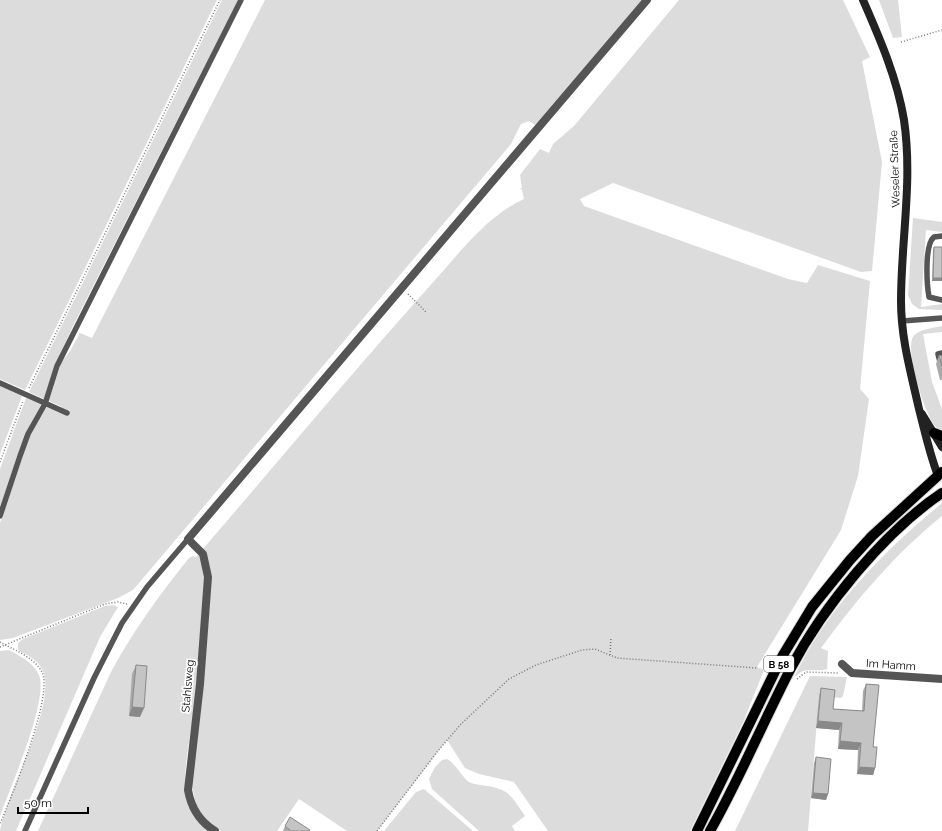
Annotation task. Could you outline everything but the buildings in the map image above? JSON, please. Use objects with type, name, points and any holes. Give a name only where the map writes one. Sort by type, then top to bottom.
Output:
[{"type":"main road","name":"B 58","points":[[696,831],[783,656],[812,607],[850,560],[872,536],[941,475]]},
{"type":"main road","name":"B 58","points":[[710,831],[792,667],[817,625],[856,574],[879,549],[903,525],[940,493]]},
{"type":"street","points":[[188,539],[647,0]]},
{"type":"street","name":"Weseler Straße","points":[[863,0],[893,74],[904,120],[907,152],[908,194],[902,275],[902,321],[908,364],[924,436],[941,475]]},
{"type":"street","name":"Weseler Straße","points":[[919,410],[938,434],[942,447]]},
{"type":"street","name":"Stahlsweg","points":[[188,539],[203,554],[208,578],[200,684],[188,790],[196,813],[204,823],[215,831]]},
{"type":"street","name":"Im Hamm","points":[[842,664],[852,673],[942,679]]},
{"type":"lane","points":[[0,516],[28,434],[45,404],[57,366],[241,0]]},
{"type":"lane","points":[[942,236],[934,237],[928,247],[928,283],[930,297],[942,300]]},
{"type":"lane","points":[[902,321],[942,318]]},
{"type":"lane","points":[[940,362],[938,354],[942,353]]},
{"type":"lane","points":[[0,383],[67,413]]},
{"type":"lane","points":[[25,831],[94,678],[115,636],[147,587],[188,539]]},
{"type":"path","points":[[0,462],[26,394],[220,0]]},
{"type":"path","points":[[901,42],[942,30]]},
{"type":"path","points":[[401,288],[426,312]]},
{"type":"path","points":[[0,647],[105,604],[125,603]]},
{"type":"path","points":[[610,637],[610,655]]},
{"type":"path","points":[[0,642],[32,661],[42,673],[44,681],[38,722],[0,824]]},
{"type":"path","points":[[377,831],[437,752],[461,724],[509,679],[536,665],[582,650],[595,649],[618,658],[757,668]]},
{"type":"path","points":[[795,682],[800,675],[806,672],[852,673]]},
{"type":"shaded area","points":[[0,0],[217,0],[25,390],[0,379]]},
{"type":"shaded area","points":[[222,0],[238,0],[73,326],[55,365],[44,399],[29,392]]},
{"type":"shaded area","points":[[265,0],[643,0],[535,125],[529,121],[521,124],[511,144],[133,590],[118,598],[13,638],[0,640],[0,523],[30,435],[47,407],[60,413],[62,407],[49,401],[61,363],[80,333],[92,338]]},
{"type":"shaded area","points":[[679,0],[843,0],[870,57],[862,61],[882,162],[872,271],[861,272],[613,183],[580,199],[584,206],[788,279],[807,283],[818,265],[870,281],[860,389],[869,399],[858,476],[841,530],[757,667],[764,670],[744,720],[690,831],[548,831],[514,782],[479,774],[465,768],[447,740],[377,831],[347,831],[299,799],[277,831],[222,831],[210,825],[201,814],[195,801],[192,786],[190,754],[191,727],[185,783],[187,797],[191,810],[198,821],[209,831],[38,831],[111,672],[119,657],[157,599],[189,558],[193,556],[196,557],[368,355],[471,239],[496,216],[524,199],[520,188],[522,188],[520,175],[540,149],[549,153],[553,144],[574,126]]},
{"type":"shaded area","points":[[879,0],[898,0],[902,37],[893,38]]},
{"type":"shaded area","points":[[913,218],[942,222],[942,232],[926,230],[921,307],[942,304],[942,310],[919,309],[912,304],[908,295]]},
{"type":"shaded area","points":[[942,326],[942,332],[923,334],[932,382],[942,409],[942,432],[933,423],[925,406],[913,366],[911,344],[915,334],[926,329]]},
{"type":"shaded area","points":[[0,386],[22,396],[0,454]]},
{"type":"shaded area","points":[[26,398],[42,405],[21,445],[0,508],[0,469]]},
{"type":"shaded area","points":[[942,503],[942,516],[908,546],[877,578],[821,648],[828,651],[827,669],[806,670],[794,678],[822,628],[858,583],[878,561],[920,521]]},
{"type":"shaded area","points":[[113,605],[118,607],[100,637],[16,831],[0,831],[11,794],[38,725],[43,703],[45,684],[42,669],[32,658],[18,650],[18,643],[23,639],[105,606]]},
{"type":"shaded area","points":[[9,650],[26,660],[34,667],[39,675],[41,687],[39,704],[34,723],[0,816],[0,651]]},
{"type":"shaded area","points":[[810,676],[847,677],[843,696],[841,698],[819,696],[808,831],[735,831]]},
{"type":"shaded area","points":[[447,759],[454,764],[469,782],[502,790],[514,800],[525,816],[512,826],[515,831],[479,831],[432,789],[429,779],[435,767],[442,760]]},
{"type":"shaded area","points":[[424,789],[473,831],[384,831],[416,792]]}]
